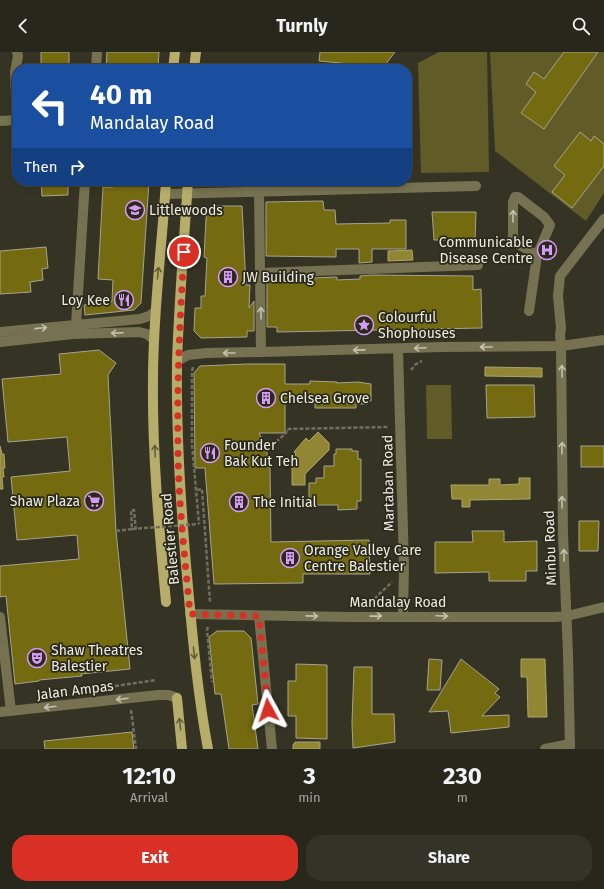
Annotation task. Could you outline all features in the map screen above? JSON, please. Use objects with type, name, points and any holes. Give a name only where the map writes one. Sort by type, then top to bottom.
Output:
[{"type":"main road","points":[[174,64],[175,52]]},
{"type":"main road","points":[[195,64],[196,52]]},
{"type":"main road","name":"Balestier Road","points":[[166,186],[155,312],[153,380],[156,490],[166,602]]},
{"type":"main road","name":"Balestier Road","points":[[188,186],[177,361],[179,481],[200,710],[208,749]]},
{"type":"main road","points":[[177,698],[182,749]]},
{"type":"street","points":[[16,64],[17,52]]},
{"type":"street","points":[[96,64],[97,52]]},
{"type":"street","points":[[0,121],[12,120]]},
{"type":"street","points":[[76,325],[85,186]]},
{"type":"street","points":[[165,194],[476,186]]},
{"type":"street","points":[[259,192],[261,352]]},
{"type":"street","points":[[529,311],[537,256],[550,225],[544,217],[518,197],[515,197],[513,202],[514,241],[537,256]]},
{"type":"street","name":"Minbu Road","points":[[570,747],[563,534],[562,346],[560,335],[562,328],[558,296],[560,276],[604,219]]},
{"type":"street","points":[[260,273],[478,265]]},
{"type":"street","points":[[0,332],[140,319],[155,312]]},
{"type":"street","points":[[0,342],[73,334],[139,332],[147,334],[154,339]]},
{"type":"street","points":[[177,361],[195,353],[442,347],[562,346],[604,340]]},
{"type":"street","name":"Martaban Road","points":[[398,349],[404,567],[403,616]]},
{"type":"street","name":"Mandalay Road","points":[[190,614],[348,617],[566,616],[604,607]]},
{"type":"street","points":[[259,616],[272,749]]},
{"type":"street","points":[[0,617],[11,711]]},
{"type":"street","name":"Jalan Ampas","points":[[0,712],[158,695],[169,695],[177,698]]},
{"type":"street","points":[[545,749],[570,747]]},
{"type":"path","points":[[116,531],[199,524],[192,444],[192,371],[194,364]]},
{"type":"path","points":[[276,442],[286,433],[287,429],[391,427]]},
{"type":"path","points":[[197,490],[202,489],[210,603]]},
{"type":"path","points":[[132,529],[131,510],[134,510],[136,531]]},
{"type":"path","points":[[131,708],[136,749]]},
{"type":"shaded area","points":[[439,52],[487,52],[489,172],[421,173],[418,63]]},
{"type":"shaded area","points":[[490,52],[604,52],[604,193],[586,221],[495,151]]},
{"type":"shaded area","points":[[412,250],[413,260],[388,261],[388,251]]},
{"type":"shaded area","points":[[485,367],[542,368],[542,377],[485,376]]},
{"type":"shaded area","points":[[426,385],[451,385],[452,439],[427,439]]},
{"type":"shaded area","points":[[318,432],[329,443],[329,450],[305,474],[305,485],[292,485],[292,459],[296,454],[294,452],[306,438],[309,441]]},
{"type":"shaded area","points":[[0,446],[2,454],[4,454],[5,468],[3,468],[4,477],[2,477],[3,489],[0,489]]},
{"type":"shaded area","points":[[519,478],[530,478],[530,499],[470,500],[470,507],[462,507],[462,499],[452,499],[451,485],[489,485],[489,479],[500,479],[500,485],[519,484]]},
{"type":"shaded area","points":[[521,659],[545,659],[547,717],[528,717],[527,677],[521,677]]},
{"type":"shaded area","points":[[295,742],[320,742],[320,749],[293,749]]},
{"type":"building","points":[[41,52],[69,52],[69,64],[41,64]]},
{"type":"building","points":[[107,52],[159,52],[158,64],[106,64]]},
{"type":"building","points":[[320,52],[395,52],[386,64],[351,64],[319,61]]},
{"type":"building","points":[[564,52],[598,52],[544,129],[521,113],[536,92],[526,84],[534,72],[544,79]]},
{"type":"building","points":[[580,132],[591,141],[594,136],[604,144],[604,166],[572,208],[552,192],[565,175],[554,166]]},
{"type":"building","points":[[41,186],[68,186],[68,195],[42,196]]},
{"type":"building","points":[[149,186],[141,303],[134,310],[85,315],[84,305],[112,301],[113,280],[98,279],[103,187]]},
{"type":"building","points":[[323,201],[324,210],[335,210],[336,224],[390,223],[390,220],[406,220],[406,249],[372,249],[372,262],[359,263],[359,249],[336,249],[336,257],[266,256],[266,202]]},
{"type":"building","points":[[212,206],[242,206],[246,285],[250,285],[249,308],[254,301],[254,331],[247,331],[247,337],[201,338],[194,331],[195,308],[201,308],[201,296],[205,296],[207,258],[204,257],[206,219],[207,211]]},
{"type":"building","points":[[432,212],[476,212],[475,240],[434,240]]},
{"type":"building","points":[[46,247],[48,268],[42,269],[43,280],[30,282],[31,292],[0,294],[0,251]]},
{"type":"building","points":[[360,276],[473,276],[473,290],[481,289],[482,328],[277,332],[277,327],[267,327],[267,283],[269,281],[312,281],[312,278],[337,277],[337,280],[360,279]]},
{"type":"building","name":"Shaw Plaza","points":[[99,350],[116,363],[108,375],[116,531],[130,669],[81,674],[82,676],[15,684],[6,596],[0,597],[0,566],[79,559],[77,535],[17,540],[11,477],[70,471],[67,437],[8,442],[2,379],[61,374],[59,354]]},
{"type":"building","points":[[285,364],[285,384],[310,384],[310,381],[337,383],[358,382],[371,384],[371,401],[368,401],[368,404],[356,404],[356,408],[315,408],[315,402],[285,402],[285,433],[259,433],[267,450],[267,467],[270,467],[271,542],[369,540],[370,574],[303,574],[303,583],[214,584],[205,468],[195,468],[194,373],[200,366]]},
{"type":"building","points":[[486,385],[534,385],[535,417],[487,418]]},
{"type":"building","points":[[581,446],[604,446],[604,467],[581,467]]},
{"type":"building","points":[[336,449],[352,449],[352,451],[358,451],[358,459],[361,459],[361,501],[357,501],[357,509],[338,510],[338,505],[311,505],[311,500],[309,500],[309,483],[316,483],[316,478],[324,478],[324,466],[334,466],[334,454],[336,454]]},
{"type":"building","points":[[579,521],[599,521],[598,551],[579,551]]},
{"type":"building","points":[[472,531],[504,531],[504,542],[537,541],[537,571],[526,571],[526,581],[489,581],[489,572],[435,573],[435,542],[473,542]]},
{"type":"building","points":[[217,631],[244,631],[251,638],[258,704],[252,705],[258,749],[229,749],[221,694],[215,694],[209,637]]},
{"type":"building","points":[[429,659],[442,660],[440,690],[427,690]]},
{"type":"building","points":[[461,659],[499,689],[495,693],[500,697],[482,716],[509,715],[509,727],[451,733],[448,711],[429,712]]},
{"type":"building","points":[[296,664],[327,665],[327,739],[296,738],[296,716],[288,716],[288,681],[296,681]]},
{"type":"building","points":[[354,667],[372,667],[372,714],[394,714],[395,742],[353,748],[352,723]]},
{"type":"building","points":[[132,732],[134,749],[45,749],[44,741]]},
{"type":"place","name":"Littlewoods","points":[[135,210]]},
{"type":"place","name":"Communicable Disease Centre","points":[[547,250]]},
{"type":"place","name":"JW Building","points":[[228,277]]},
{"type":"place","name":"Loy Kee","points":[[124,300]]},
{"type":"place","name":"Colourful Shophouses","points":[[364,325]]},
{"type":"place","name":"Chelsea Grove","points":[[266,398]]},
{"type":"place","name":"Founder Bak Kut Teh","points":[[210,453]]},
{"type":"place","name":"Shaw Plaza","points":[[94,501]]},
{"type":"place","name":"The Initial","points":[[239,502]]},
{"type":"place","name":"Orange Valley Care Centre Balestier","points":[[290,558]]},
{"type":"place","name":"Shaw Theatres Balestier","points":[[37,658]]},
{"type":"route","points":[[184,252],[177,361],[178,445],[179,481],[190,614],[259,616],[268,710]]}]
